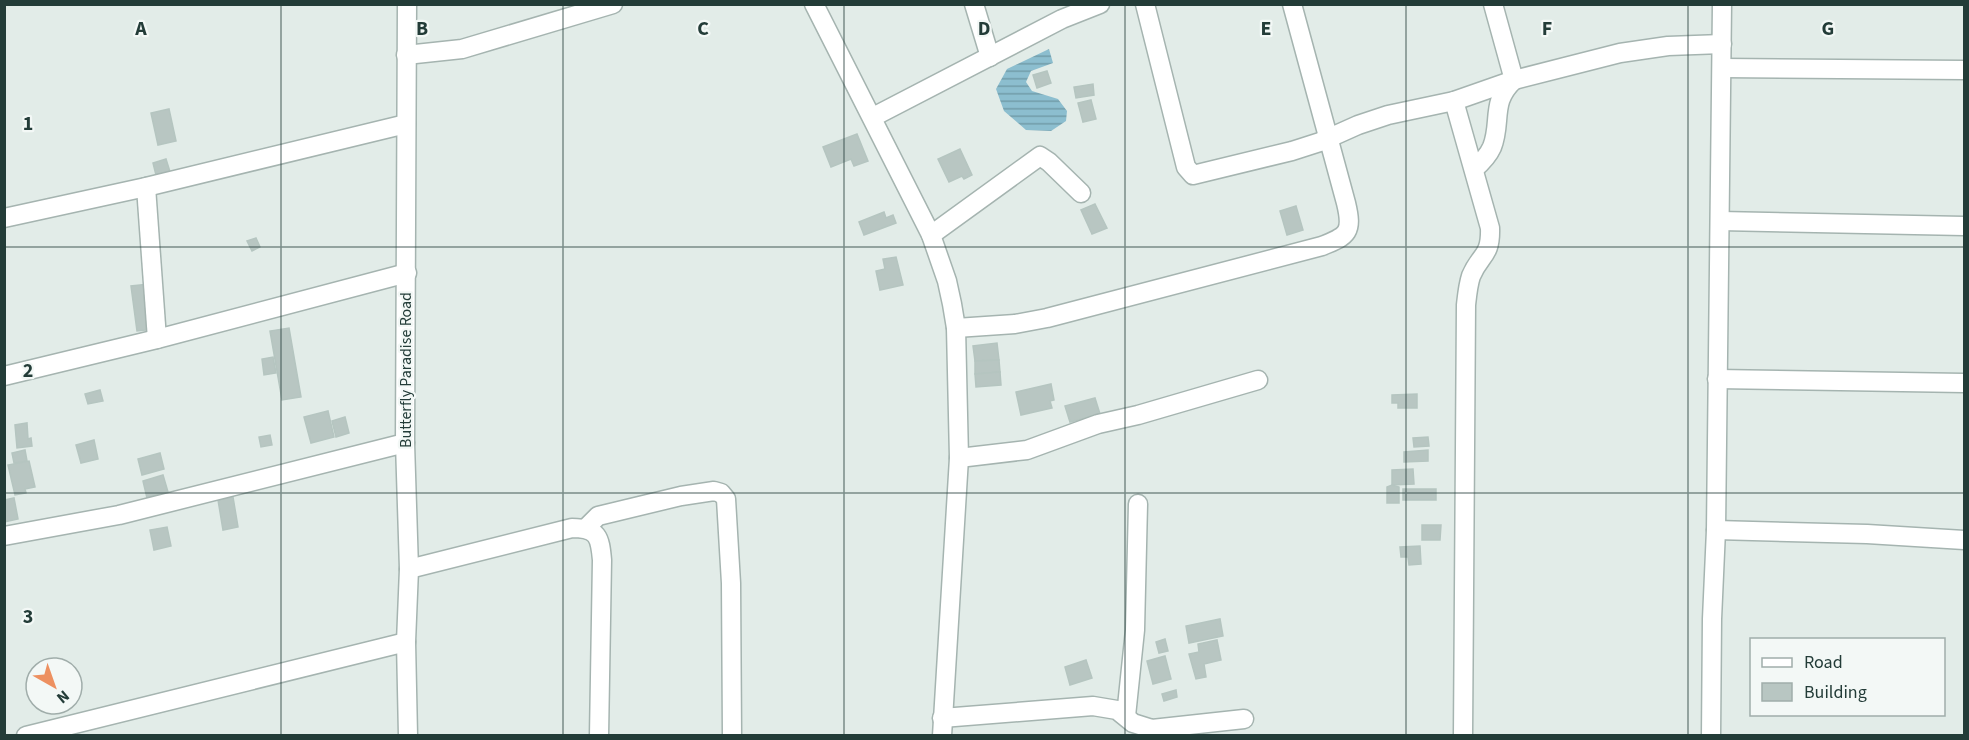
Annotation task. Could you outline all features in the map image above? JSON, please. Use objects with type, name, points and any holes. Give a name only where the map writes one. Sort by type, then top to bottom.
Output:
[{"type":"street","name":"Butterfly Paradise Road","points":[[407,4],[405,443],[409,569],[406,642],[408,735]]},
{"type":"street","points":[[406,55],[462,49],[613,4]]},
{"type":"street","points":[[814,4],[931,235],[947,281],[956,328],[959,458],[942,727],[1093,706],[1109,708],[1142,727],[1152,729],[1187,731],[1244,719]]},
{"type":"street","points":[[974,4],[990,57]]},
{"type":"street","points":[[873,117],[1062,19],[1100,4]]},
{"type":"street","points":[[1144,4],[1186,167],[1190,173],[1197,175],[1311,146],[1327,137],[1388,116],[1455,101],[1514,80],[1620,53],[1668,46],[1722,44]]},
{"type":"street","points":[[956,328],[1015,324],[1074,312],[1322,246],[1346,234],[1349,217],[1292,4]]},
{"type":"street","points":[[1493,4],[1514,80]]},
{"type":"street","points":[[1711,735],[1712,620],[1716,530],[1722,4]]},
{"type":"street","points":[[1722,68],[1965,70]]},
{"type":"street","points":[[1474,169],[1482,162],[1493,144],[1501,95],[1514,80]]},
{"type":"street","points":[[1455,101],[1490,228],[1488,251],[1472,275],[1466,305],[1463,735]]},
{"type":"street","points":[[4,218],[146,187],[406,124]]},
{"type":"street","points":[[931,235],[1040,156],[1081,193]]},
{"type":"street","points":[[146,187],[157,339]]},
{"type":"street","points":[[1720,220],[1965,226]]},
{"type":"street","points":[[4,376],[157,339],[406,273]]},
{"type":"street","points":[[1717,379],[1965,383]]},
{"type":"street","points":[[959,458],[1027,450],[1106,422],[1258,380]]},
{"type":"street","points":[[4,536],[119,515],[405,443]]},
{"type":"street","points":[[586,528],[598,516],[681,496],[714,491],[721,493],[726,499],[731,583],[732,735]]},
{"type":"street","points":[[1126,716],[1135,630],[1138,504]]},
{"type":"street","points":[[409,569],[572,528],[586,528],[595,533],[600,543],[602,560],[599,735]]},
{"type":"street","points":[[1716,530],[1868,534],[1965,540]]},
{"type":"street","points":[[26,735],[406,642]]},
{"type":"water","points":[[1049,49],[1053,63],[1031,71],[1026,82],[1032,91],[1058,99],[1067,111],[1066,121],[1051,131],[1026,130],[1004,111],[996,89],[1007,69]]},
{"type":"building","points":[[1047,71],[1051,83],[1037,88],[1033,75]]},
{"type":"building","points":[[1093,84],[1094,95],[1076,98],[1074,87]]},
{"type":"building","points":[[1091,100],[1096,119],[1083,122],[1078,103]]},
{"type":"building","points":[[169,109],[176,141],[158,145],[151,113]]},
{"type":"building","points":[[857,134],[868,161],[854,166],[851,159],[831,167],[823,147]]},
{"type":"building","points":[[960,149],[972,175],[964,179],[962,176],[949,182],[938,159]]},
{"type":"building","points":[[166,159],[171,175],[157,179],[153,163]]},
{"type":"building","points":[[1095,204],[1107,228],[1092,234],[1081,210]]},
{"type":"building","points":[[1296,206],[1303,230],[1287,235],[1280,211]]},
{"type":"building","points":[[884,212],[886,218],[893,215],[896,223],[864,235],[859,222]]},
{"type":"building","points":[[256,238],[260,247],[252,251],[247,241]]},
{"type":"building","points":[[896,257],[903,285],[880,290],[876,271],[885,269],[883,259]]},
{"type":"building","points":[[149,284],[155,329],[137,331],[131,286]]},
{"type":"building","points":[[289,328],[301,397],[282,400],[270,331]]},
{"type":"building","points":[[997,343],[999,360],[975,361],[973,346]]},
{"type":"building","points":[[273,357],[276,373],[264,375],[262,359]]},
{"type":"building","points":[[999,360],[1000,372],[975,374],[975,361]]},
{"type":"building","points":[[1000,372],[1001,385],[976,387],[975,374]]},
{"type":"building","points":[[1051,384],[1054,400],[1050,401],[1052,408],[1021,415],[1016,392]]},
{"type":"building","points":[[100,390],[103,401],[88,404],[85,394]]},
{"type":"building","points":[[1417,394],[1417,408],[1398,408],[1398,403],[1392,403],[1392,395]]},
{"type":"building","points":[[1095,398],[1100,414],[1070,422],[1065,406]]},
{"type":"building","points":[[328,411],[334,437],[311,443],[304,417]]},
{"type":"building","points":[[345,417],[349,433],[336,437],[332,421]]},
{"type":"building","points":[[27,423],[28,439],[31,438],[32,446],[17,448],[15,425]]},
{"type":"building","points":[[270,435],[272,445],[261,447],[259,437]]},
{"type":"building","points":[[1428,437],[1429,446],[1414,447],[1413,438]]},
{"type":"building","points":[[94,440],[98,459],[81,463],[76,445]]},
{"type":"building","points":[[25,450],[27,461],[14,463],[12,453]]},
{"type":"building","points":[[1428,450],[1428,461],[1404,462],[1404,452]]},
{"type":"building","points":[[160,453],[164,469],[142,475],[138,459]]},
{"type":"building","points":[[29,461],[35,487],[25,489],[26,493],[15,495],[8,465]]},
{"type":"building","points":[[1413,469],[1414,484],[1392,485],[1392,470]]},
{"type":"building","points":[[163,475],[168,492],[147,498],[143,481]]},
{"type":"building","points":[[1392,485],[1399,487],[1399,503],[1387,503],[1387,487]]},
{"type":"building","points":[[1403,489],[1436,489],[1436,500],[1403,500]]},
{"type":"building","points":[[233,497],[238,527],[223,530],[218,500]]},
{"type":"building","points":[[14,498],[18,519],[4,522],[4,500]]},
{"type":"building","points":[[1422,525],[1441,525],[1440,540],[1422,540]]},
{"type":"building","points":[[167,527],[171,546],[154,550],[150,530]]},
{"type":"building","points":[[1420,546],[1421,564],[1409,565],[1408,557],[1401,557],[1400,547]]},
{"type":"building","points":[[1220,619],[1223,636],[1189,643],[1186,626]]},
{"type":"building","points":[[1165,639],[1168,651],[1159,653],[1156,642]]},
{"type":"building","points":[[1217,640],[1221,660],[1204,664],[1206,677],[1196,679],[1189,654],[1199,652],[1198,644]]},
{"type":"building","points":[[1165,656],[1171,679],[1153,684],[1147,661]]},
{"type":"building","points":[[1086,660],[1092,678],[1070,685],[1065,667]]},
{"type":"building","points":[[1176,690],[1177,697],[1164,701],[1162,694]]}]
